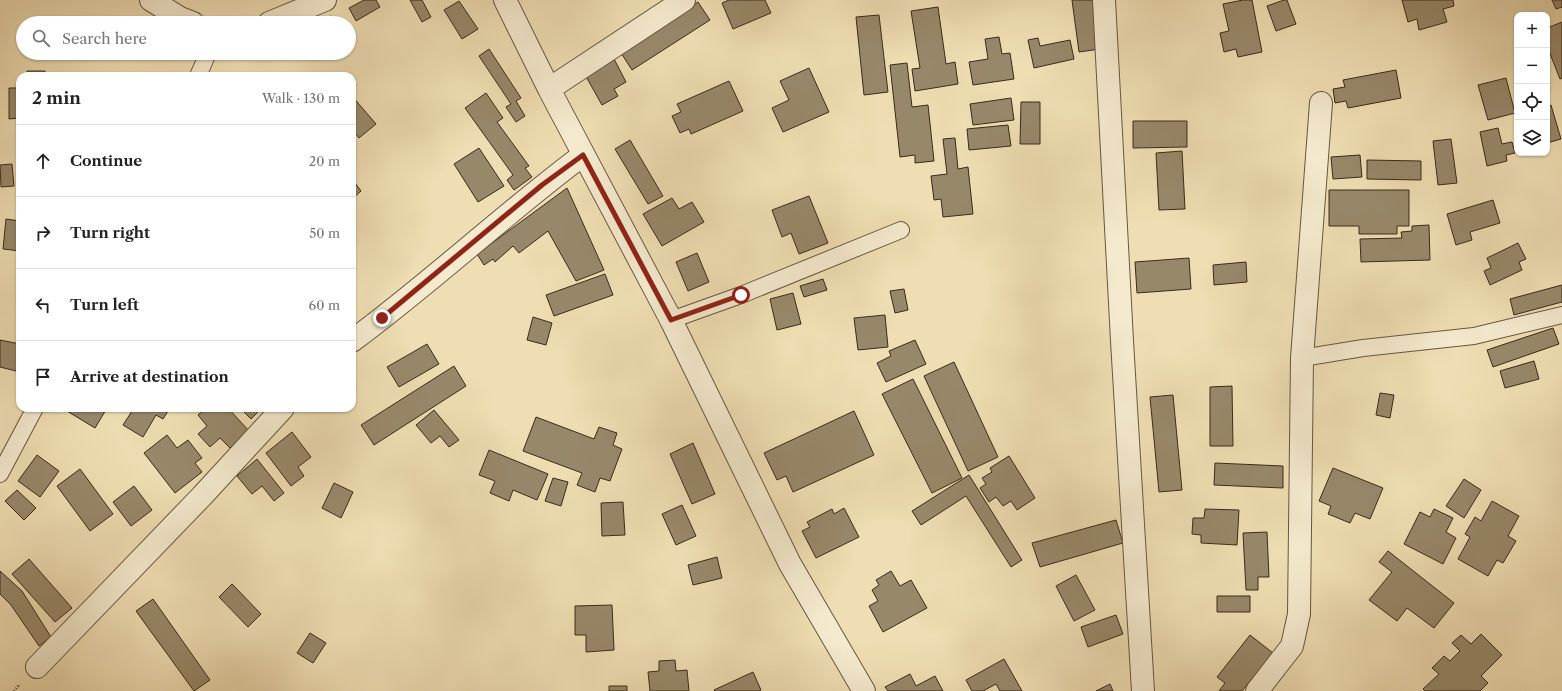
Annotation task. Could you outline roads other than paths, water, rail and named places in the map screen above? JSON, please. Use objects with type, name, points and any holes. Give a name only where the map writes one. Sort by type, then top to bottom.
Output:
[{"type":"street","points":[[151,0],[177,16]]},
{"type":"street","points":[[286,16],[325,0]]},
{"type":"street","points":[[505,0],[583,155],[671,320],[790,564],[864,691]]},
{"type":"street","points":[[549,89],[684,0]]},
{"type":"street","points":[[1104,0],[1121,325],[1143,691]]},
{"type":"street","points":[[1257,691],[1292,646],[1299,614],[1302,358],[1322,103]]},
{"type":"street","points":[[356,338],[542,185],[583,155]]},
{"type":"street","points":[[37,667],[202,496],[279,412]]},
{"type":"lane","points":[[200,72],[205,60]]},
{"type":"lane","points":[[671,320],[741,295],[901,230]]},
{"type":"lane","points":[[1302,358],[1363,348],[1474,336],[1562,315]]},
{"type":"lane","points":[[0,474],[33,412]]}]
